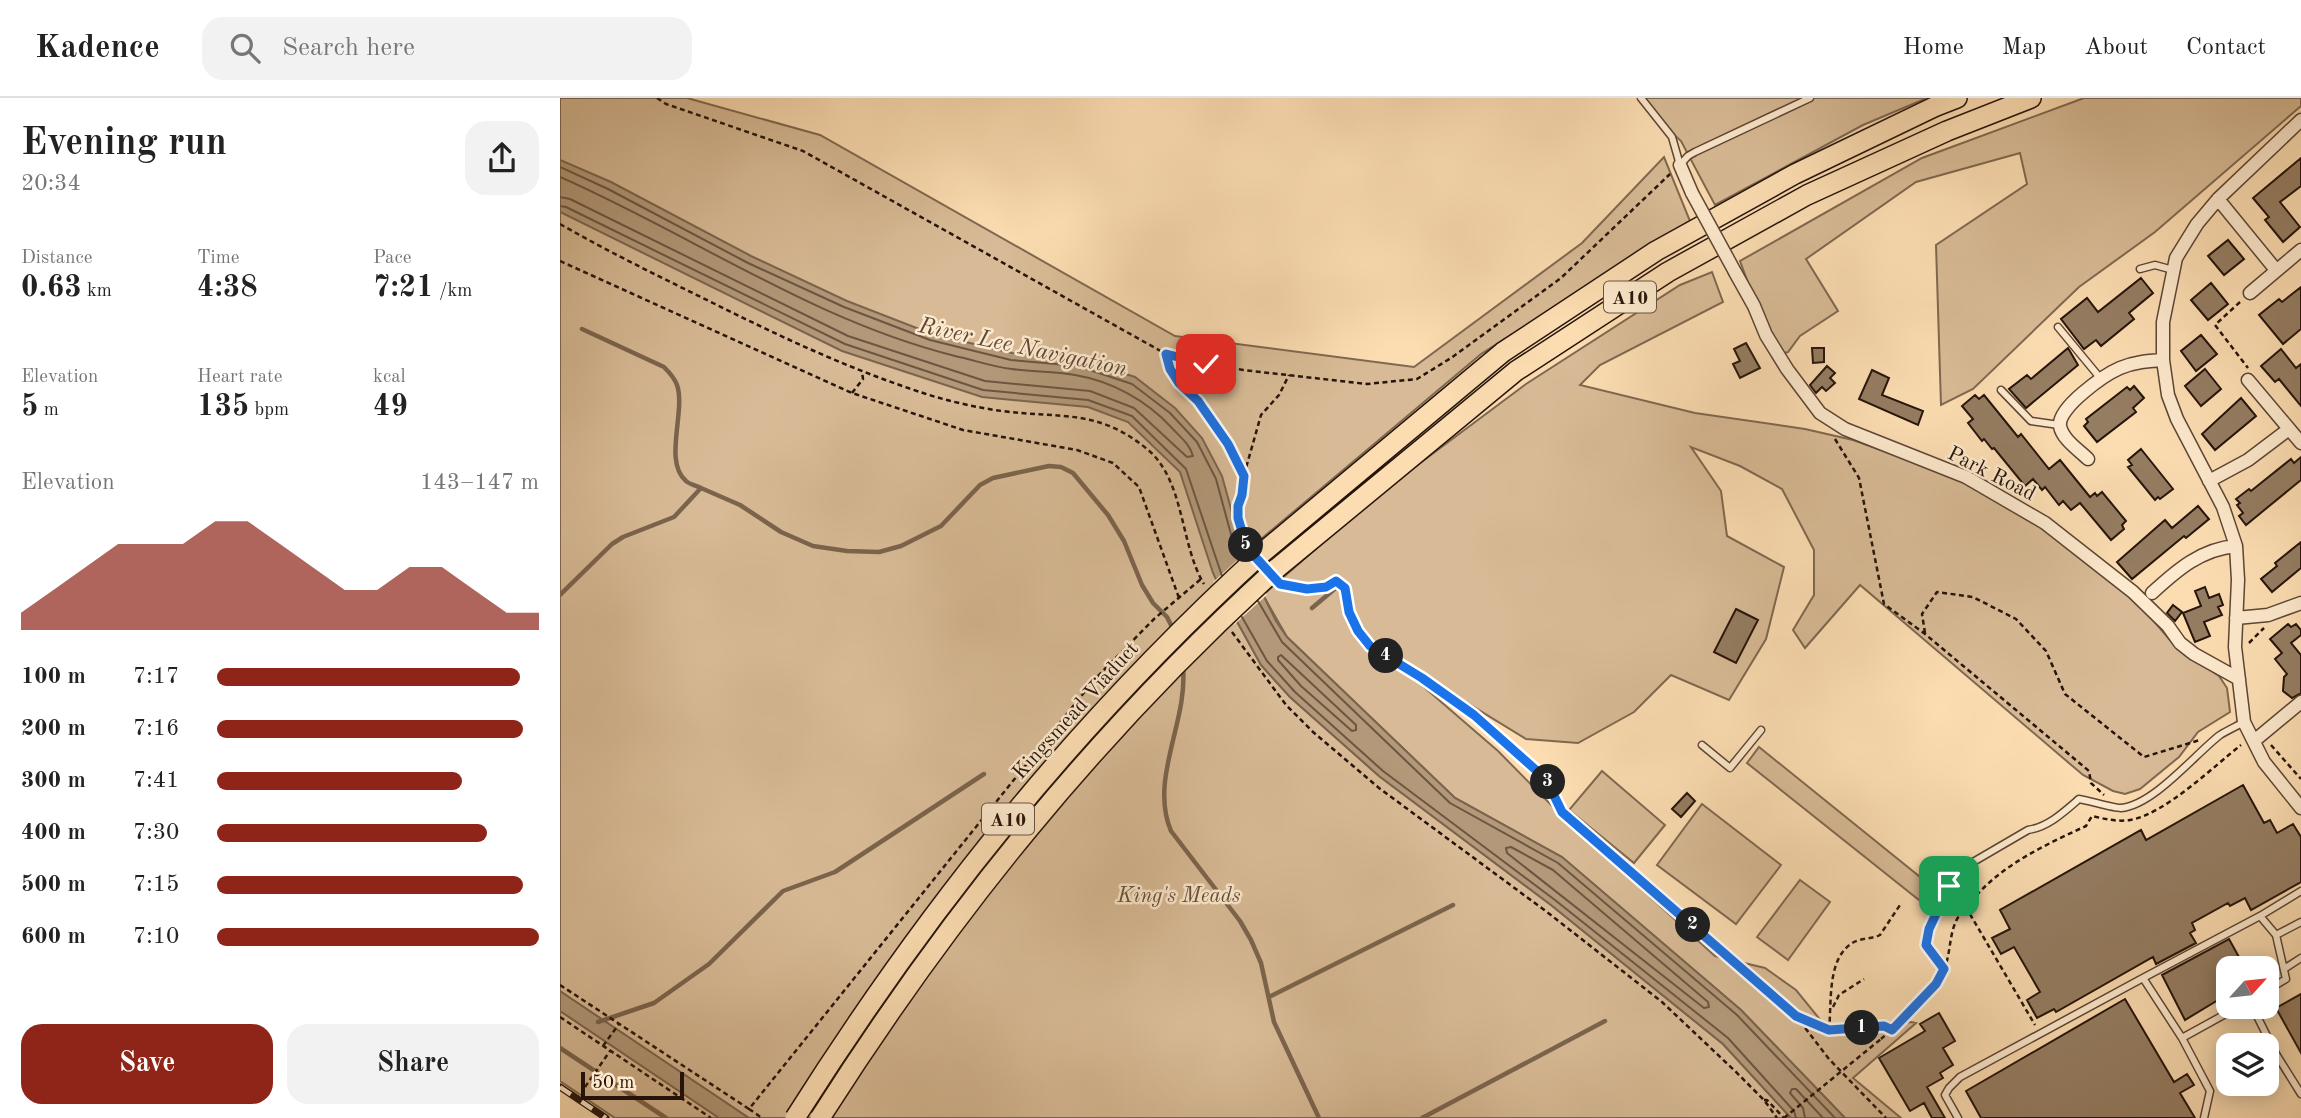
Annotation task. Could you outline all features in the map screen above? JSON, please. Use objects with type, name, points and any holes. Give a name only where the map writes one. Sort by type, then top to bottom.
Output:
[{"type":"highway","name":"A10","points":[[1254,551],[1503,352],[1645,259],[1795,174],[1957,98]]},
{"type":"highway","name":"A10","points":[[1278,577],[1516,371],[1668,272],[1807,195],[1947,131],[2031,98]]},
{"type":"highway","name":"Kingsmead Viaduct","points":[[795,1118],[890,974],[997,832],[1109,704],[1254,551]]},
{"type":"highway","name":"Kingsmead Viaduct","points":[[820,1118],[907,986],[1014,845],[1126,716],[1191,649],[1278,577]]},
{"type":"street","points":[[2301,120],[2218,199],[2197,224],[2176,258],[2163,322],[2163,360],[2168,395],[2177,419],[2227,516],[2236,546],[2235,647],[2244,722],[2256,737],[2264,762],[2301,808]]},
{"type":"street","name":"Park Road","points":[[1680,165],[1692,193],[1754,306],[1766,335],[1820,413],[1845,429],[1966,477],[2045,523],[2133,592],[2168,626],[2180,643],[2194,654],[2239,678]]},
{"type":"street","points":[[2218,199],[2276,270]]},
{"type":"street","points":[[2250,293],[2301,250]]},
{"type":"street","points":[[2088,458],[2066,438],[2059,425],[2063,412],[2101,379],[2132,364],[2163,360]]},
{"type":"street","points":[[2248,380],[2301,443]]},
{"type":"street","points":[[2209,481],[2248,460],[2289,429]]},
{"type":"street","points":[[2152,593],[2198,556],[2218,548],[2236,546]]},
{"type":"street","points":[[2236,618],[2268,615],[2301,603]]},
{"type":"street","points":[[2256,737],[2301,702]]},
{"type":"lane","points":[[1641,98],[1672,137],[1680,165]]},
{"type":"lane","points":[[1680,165],[1695,152],[1810,98]]},
{"type":"lane","points":[[2140,269],[2155,265],[2173,270]]},
{"type":"lane","points":[[2058,327],[2101,379]]},
{"type":"lane","points":[[2001,390],[2031,421],[2059,425]]},
{"type":"lane","points":[[1929,929],[1952,883],[1968,865],[2028,830],[2036,829],[2058,817],[2079,799],[2119,808],[2136,803],[2177,776],[2222,734],[2244,722]]},
{"type":"lane","points":[[1702,745],[1730,768],[1761,730]]},
{"type":"lane","points":[[1958,1118],[1945,1095],[1960,1077],[2260,916],[2301,891]]},
{"type":"lane","points":[[2260,916],[2276,935],[2286,979],[2279,983]]},
{"type":"lane","points":[[2276,935],[2301,922]]},
{"type":"lane","points":[[2284,969],[2301,958]]},
{"type":"lane","points":[[2143,978],[2182,1038],[2210,1091],[2204,1118]]},
{"type":"lane","points":[[2182,1038],[2216,1019]]},
{"type":"lane","points":[[2258,1019],[2301,1094]]},
{"type":"path","points":[[657,98],[666,104],[803,151],[1166,354],[1243,370],[1367,384],[1417,379],[1451,358],[1561,278],[1680,165]]},
{"type":"path","points":[[560,224],[717,305],[862,371],[922,393],[1002,411],[1083,417],[1118,429],[1149,450],[1158,460],[1173,490],[1201,579],[1207,588]]},
{"type":"path","points":[[560,261],[852,393],[963,430],[1077,450],[1113,463],[1139,487],[1179,598]]},
{"type":"path","points":[[2248,380],[2248,369],[2215,325],[2250,293]]},
{"type":"path","points":[[1166,354],[1170,369],[1179,383],[1198,401],[1228,444],[1244,476]]},
{"type":"path","points":[[852,393],[863,380],[862,371]]},
{"type":"path","points":[[1254,551],[1238,518],[1238,506],[1261,415],[1279,395],[1289,375]]},
{"type":"path","points":[[1764,1100],[1784,1118],[1892,1030],[1936,984],[1944,969],[1953,923],[1981,889],[2006,869],[2086,826],[2104,794],[2091,783],[2089,771],[1925,634],[1884,604],[1859,478],[1820,413]]},
{"type":"path","points":[[1278,577],[1307,589],[1326,587],[1336,581],[1345,588],[1349,612],[1358,631],[1370,646],[1474,715],[1546,779],[1562,812],[1796,1016],[1829,1059],[1886,1118]]},
{"type":"path","points":[[750,1109],[1095,679],[1154,619],[1201,579]]},
{"type":"path","points":[[1925,634],[1922,614],[1937,592],[1973,597],[2016,619],[2046,651],[2065,694],[2144,757],[2199,739],[2210,744]]},
{"type":"path","points":[[2246,645],[2265,627]]},
{"type":"path","points":[[1230,629],[1264,677],[1313,732],[1379,788],[1547,912],[1662,1002],[1764,1100],[1777,1118]]},
{"type":"path","points":[[2092,816],[2108,820],[2141,817],[2170,801],[2256,737],[2301,779]]},
{"type":"path","points":[[1952,883],[2040,1034]]},
{"type":"path","points":[[1829,1030],[1832,981],[1838,960],[1854,942],[1881,934],[1900,905]]},
{"type":"path","points":[[1929,929],[1926,945],[1944,969]]},
{"type":"path","points":[[1831,1010],[1839,995],[1864,979]]},
{"type":"path","points":[[560,985],[762,1118]]},
{"type":"path","points":[[1796,1016],[1829,1030],[1884,1026],[1892,1030]]},
{"type":"path","points":[[560,1017],[711,1118]]},
{"type":"path","points":[[603,1046],[619,1024]]},
{"type":"path","points":[[586,1087],[610,1051]]},
{"type":"green space","name":"King's Meads","points":[[560,98],[687,98],[820,135],[1175,336],[1414,367],[1582,243],[1664,157],[1690,221],[1481,354],[1254,545],[1244,556],[1229,607],[1261,665],[1290,697],[1379,776],[1551,905],[1723,1044],[1791,1118],[615,1118],[560,1081]]},
{"type":"green space","points":[[1644,98],[1927,98],[1863,125],[1715,205],[1681,141],[1658,120]]},
{"type":"green space","points":[[2084,98],[2301,98],[2301,106],[2155,232],[2079,287],[1973,389],[1941,405],[1936,245],[2027,184],[2020,153],[1916,182],[1806,259],[1838,311],[1800,336],[1788,352],[1784,353],[1760,315],[1740,261],[1922,158]]},
{"type":"green space","points":[[1712,272],[1723,302],[1600,365],[1580,385],[1695,413],[1805,429],[1853,440],[1965,480],[2052,532],[2124,586],[2175,646],[2219,676],[2227,688],[2230,712],[2198,732],[2179,757],[2140,789],[2125,794],[2113,791],[2083,775],[1860,585],[1805,648],[1793,630],[1814,595],[1814,550],[1782,489],[1740,466],[1691,447],[1721,491],[1727,536],[1784,567],[1766,639],[1729,700],[1671,675],[1634,712],[1578,743],[1526,739],[1381,650],[1498,751],[1567,821],[1715,956],[1765,968],[1796,990],[1831,1033],[1916,1023],[1853,1078],[1901,1118],[1845,1118],[1741,1010],[1562,857],[1455,798],[1287,637],[1263,595],[1380,493],[1526,384],[1680,285]]},
{"type":"green space","points":[[1759,747],[1930,885],[1919,900],[1747,763]]},
{"type":"green space","points":[[1602,771],[1665,825],[1634,863],[1569,810]]},
{"type":"green space","points":[[1702,804],[1781,865],[1736,924],[1657,865]]},
{"type":"green space","points":[[1800,880],[1830,902],[1788,960],[1757,937]]},
{"type":"water","points":[[560,160],[611,182],[751,256],[847,301],[932,334],[1012,353],[1079,359],[1135,377],[1175,408],[1202,438],[1222,476],[1244,556],[1276,621],[1287,637],[1455,798],[1562,857],[1741,1010],[1845,1118],[1791,1118],[1723,1044],[1551,905],[1379,776],[1290,697],[1261,665],[1229,607],[1213,573],[1180,472],[1128,422],[1088,407],[982,397],[842,351],[560,212]]},
{"type":"water","points":[[560,991],[749,1118],[719,1118],[560,1011]]},
{"type":"pier","points":[[1246,552],[1267,595],[1234,625],[1213,582]]},
{"type":"building","points":[[2301,158],[2301,186],[2280,202],[2300,227],[2283,242],[2265,220],[2269,217],[2253,198]]},
{"type":"building","points":[[2228,240],[2244,259],[2224,275],[2208,256]]},
{"type":"building","points":[[2141,278],[2153,293],[2129,313],[2134,319],[2101,346],[2096,340],[2084,349],[2061,319],[2087,298],[2098,312]]},
{"type":"building","points":[[2211,283],[2228,304],[2208,320],[2191,300]]},
{"type":"building","points":[[2301,287],[2301,329],[2283,344],[2259,315],[2279,299],[2282,302]]},
{"type":"building","points":[[2201,335],[2217,354],[2196,371],[2181,351]]},
{"type":"building","points":[[1746,343],[1760,368],[1740,378],[1733,364],[1740,361],[1734,349]]},
{"type":"building","points":[[1812,348],[1824,348],[1824,362],[1813,363]]},
{"type":"building","points":[[2068,348],[2078,365],[2026,408],[2009,389],[2027,375],[2031,379]]},
{"type":"building","points":[[2281,349],[2296,368],[2301,364],[2301,406],[2279,379],[2275,382],[2261,366]]},
{"type":"building","points":[[1827,366],[1835,373],[1830,378],[1835,383],[1826,391],[1822,387],[1816,393],[1810,385]]},
{"type":"building","points":[[2205,369],[2221,389],[2201,406],[2185,386]]},
{"type":"building","points":[[1872,370],[1889,378],[1882,395],[1923,411],[1918,425],[1859,399]]},
{"type":"building","points":[[2134,386],[2144,398],[2133,408],[2136,412],[2097,442],[2084,426],[2088,422],[2086,419],[2127,387],[2130,390]]},
{"type":"building","points":[[1975,395],[1979,399],[1984,395],[2018,437],[2021,434],[2049,469],[2060,460],[2090,497],[2102,492],[2126,521],[2122,525],[2124,529],[2111,540],[2080,503],[2071,510],[2063,501],[2059,505],[2045,487],[2042,490],[2033,479],[2025,486],[1994,448],[1984,439],[1982,441],[1968,423],[1973,419],[1962,406]]},
{"type":"building","points":[[2241,398],[2256,416],[2215,450],[2202,434]]},
{"type":"building","points":[[2141,449],[2173,489],[2160,499],[2158,497],[2155,500],[2128,467],[2132,465],[2128,460]]},
{"type":"building","points":[[2301,457],[2301,480],[2246,525],[2239,516],[2243,513],[2236,499],[2249,489],[2251,491],[2291,459],[2294,463]]},
{"type":"building","points":[[2198,506],[2209,519],[2132,579],[2117,562],[2165,520],[2172,528]]},
{"type":"building","points":[[2301,542],[2301,568],[2272,592],[2261,579],[2277,566],[2275,563]]},
{"type":"building","points":[[2205,587],[2209,598],[2219,594],[2223,605],[2218,607],[2222,615],[2204,622],[2210,636],[2195,642],[2183,613],[2201,606],[2195,591]]},
{"type":"building","points":[[2173,605],[2182,612],[2175,621],[2167,613]]},
{"type":"building","points":[[1736,609],[1758,620],[1736,663],[1714,652]]},
{"type":"building","points":[[2288,624],[2291,627],[2296,624],[2301,630],[2301,635],[2291,643],[2301,655],[2301,693],[2292,698],[2283,691],[2284,677],[2287,674],[2275,659],[2282,653],[2270,639]]},
{"type":"building","points":[[2243,785],[2264,823],[2270,820],[2277,833],[2293,824],[2301,837],[2301,882],[2251,910],[2245,898],[2230,906],[2228,903],[2192,923],[2195,930],[2190,933],[2196,943],[2156,964],[2153,957],[2056,1012],[2054,1009],[2037,1018],[2027,1000],[2040,992],[2014,947],[2001,954],[1992,938],[2010,929],[2000,910],[2141,830],[2146,840]]},
{"type":"building","points":[[1687,793],[1695,801],[1681,817],[1672,809]]},
{"type":"building","points":[[2229,939],[2238,956],[2216,956],[2216,1001],[2185,1020],[2162,975]]},
{"type":"building","points":[[2301,994],[2301,1053],[2279,1013],[2279,1006]]},
{"type":"building","points":[[2125,999],[2174,1082],[2187,1074],[2194,1085],[2180,1093],[2195,1118],[1981,1118],[1966,1091]]},
{"type":"building","points":[[1939,1013],[1955,1041],[1943,1048],[1953,1065],[1940,1073],[1943,1078],[1927,1087],[1945,1118],[1932,1118],[1924,1103],[1910,1111],[1879,1058],[1925,1031],[1920,1024]]},
{"type":"waterway","points":[[582,329],[664,367],[671,375],[679,396],[676,462],[686,481],[701,488]]},
{"type":"waterway","points":[[560,595],[612,544],[674,517],[701,488],[740,505],[781,532],[813,546],[879,552],[901,546],[941,526],[980,485],[993,478],[1049,466],[1061,467],[1073,473],[1108,515],[1124,541],[1142,585],[1173,629]]},
{"type":"waterway","points":[[1312,608],[1337,587]]},
{"type":"waterway","points":[[1183,668],[1180,709],[1164,791],[1165,811],[1171,831],[1240,921],[1251,940],[1261,963],[1274,1022],[1319,1118]]},
{"type":"waterway","points":[[598,1022],[654,1003],[709,964],[783,891],[835,872],[984,774]]},
{"type":"waterway","points":[[1269,997],[1453,905]]},
{"type":"waterway","points":[[1422,1118],[1605,1021]]},
{"type":"waterway","points":[[560,1048],[666,1118]]},
{"type":"railway","points":[[560,1087],[606,1118]]},
{"type":"route","points":[[1206,364],[1166,354],[1170,369],[1179,383],[1198,401],[1228,444],[1244,476],[1238,518],[1247,548],[1263,567],[1280,584],[1307,589],[1326,587],[1336,581],[1345,588],[1349,612],[1358,631],[1370,646],[1474,715],[1546,779],[1562,812],[1796,1016],[1829,1030],[1884,1026],[1892,1030],[1936,984],[1944,969],[1926,945],[1929,929],[1949,886]]},
{"type":"water label","name":"River Lee Navigation","points":[[1023,346]]}]
